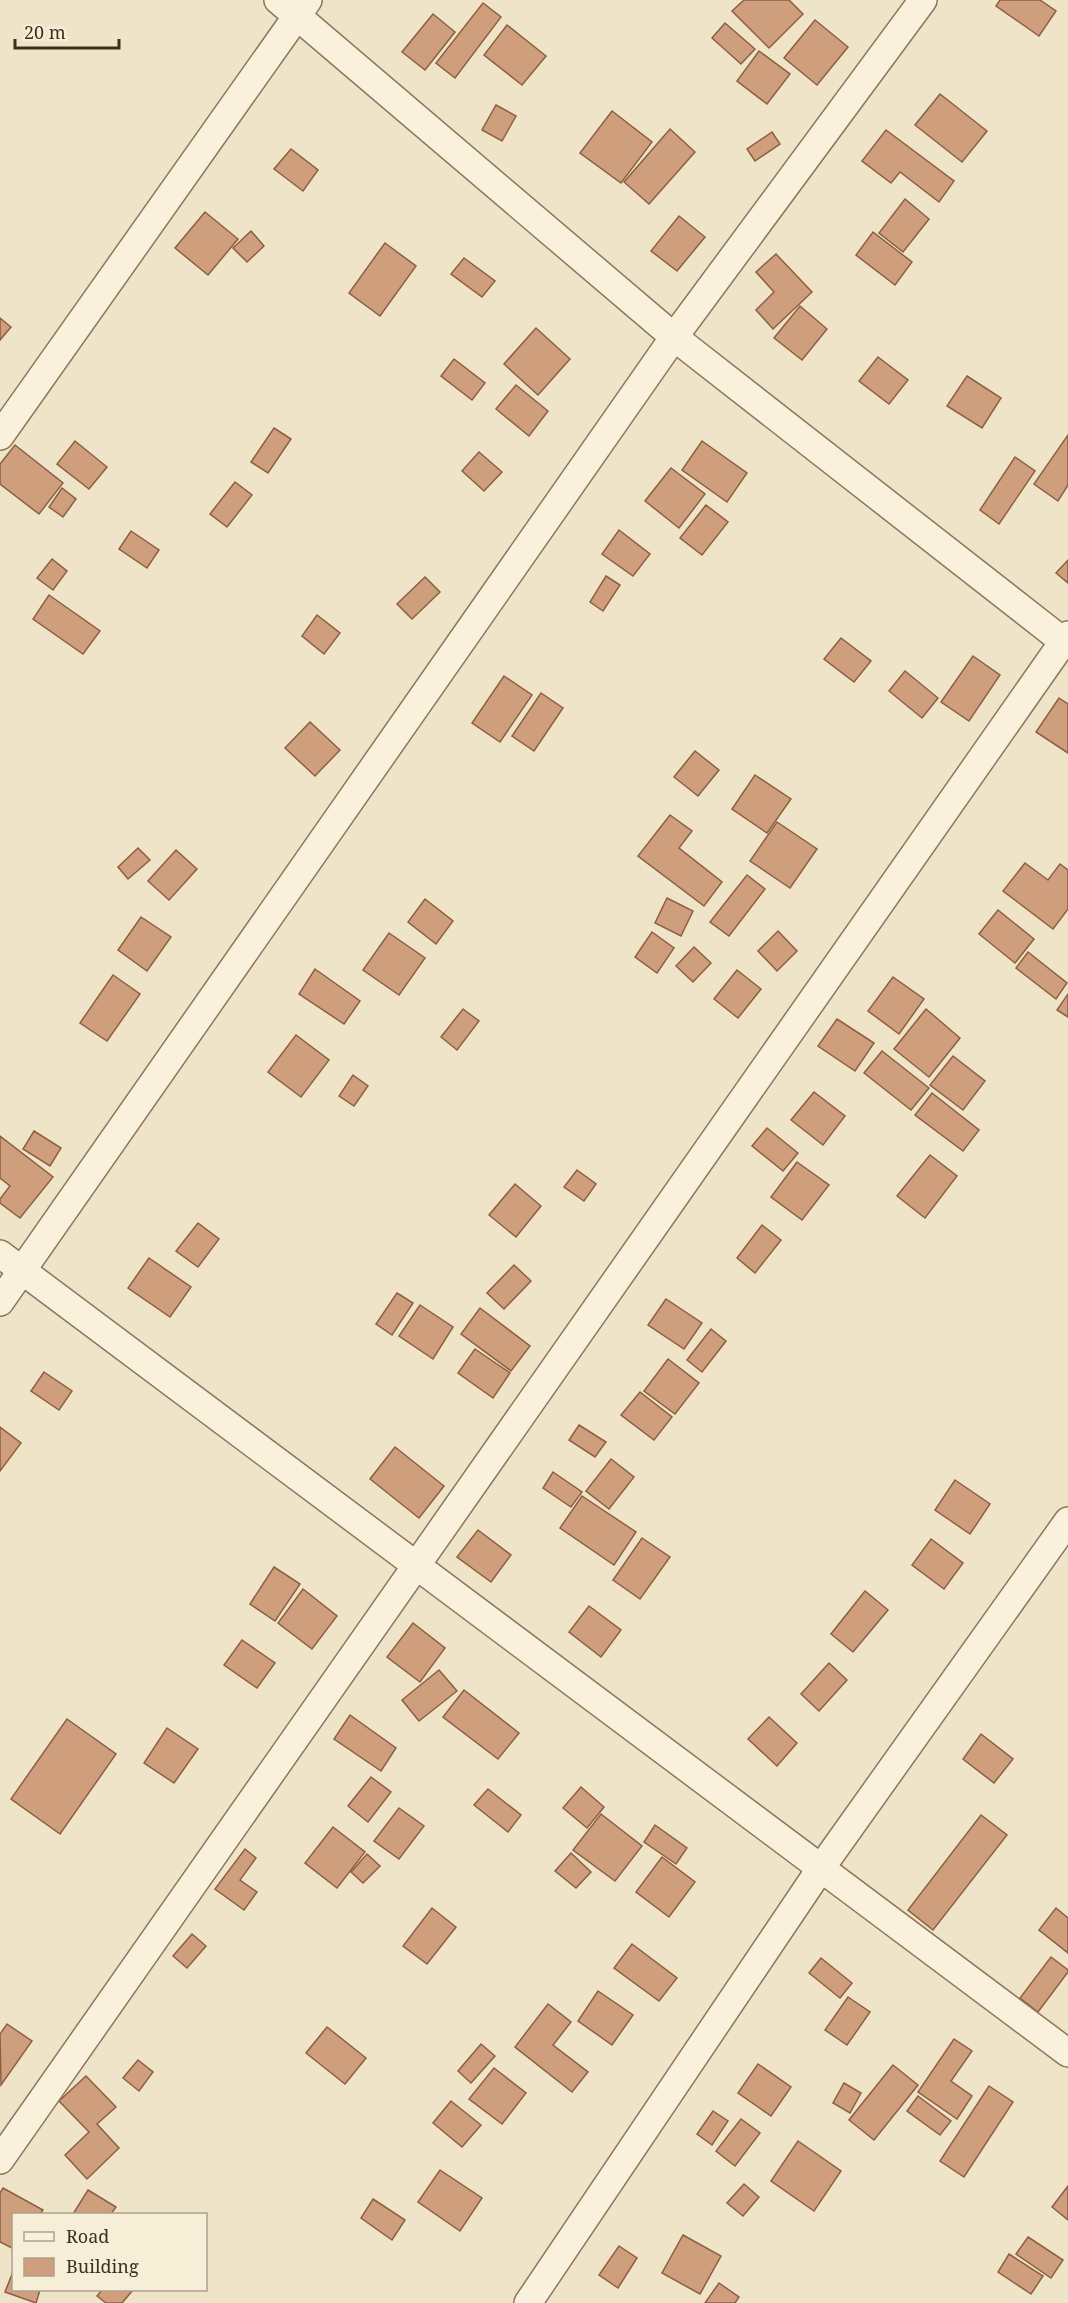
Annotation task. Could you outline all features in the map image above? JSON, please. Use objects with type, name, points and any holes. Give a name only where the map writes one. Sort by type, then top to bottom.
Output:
[{"type":"street","points":[[0,1302],[674,337],[923,0]]},
{"type":"street","points":[[0,436],[294,5],[674,337],[1066,640],[0,2160]]},
{"type":"street","points":[[0,1254],[1068,2053]]},
{"type":"street","points":[[528,2303],[821,1868],[1068,1521]]},
{"type":"building","points":[[744,0],[789,0],[803,14],[769,48],[732,11]]},
{"type":"building","points":[[1000,0],[1040,0],[1056,11],[1039,36],[996,6]]},
{"type":"building","points":[[483,3],[501,17],[455,78],[436,63]]},
{"type":"building","points":[[433,14],[455,32],[425,70],[402,52]]},
{"type":"building","points":[[815,20],[848,47],[817,85],[784,58]]},
{"type":"building","points":[[725,23],[755,49],[741,64],[712,38]]},
{"type":"building","points":[[507,25],[546,56],[522,85],[484,55]]},
{"type":"building","points":[[759,51],[790,74],[767,104],[737,81]]},
{"type":"building","points":[[940,94],[987,131],[962,162],[915,125]]},
{"type":"building","points":[[496,105],[516,116],[502,141],[482,130]]},
{"type":"building","points":[[612,111],[652,142],[621,183],[580,153]]},
{"type":"building","points":[[670,129],[695,152],[649,204],[624,182]]},
{"type":"building","points":[[886,130],[954,181],[939,202],[900,172],[891,183],[862,161]]},
{"type":"building","points":[[772,132],[780,144],[755,161],[747,149]]},
{"type":"building","points":[[291,149],[318,170],[303,191],[274,169]]},
{"type":"building","points":[[905,199],[929,219],[903,252],[879,233]]},
{"type":"building","points":[[205,212],[238,239],[208,275],[175,248]]},
{"type":"building","points":[[679,216],[705,237],[677,271],[651,251]]},
{"type":"building","points":[[251,231],[264,246],[247,262],[233,248]]},
{"type":"building","points":[[873,232],[912,262],[895,285],[856,255]]},
{"type":"building","points":[[385,243],[416,266],[380,316],[349,293]]},
{"type":"building","points":[[776,254],[812,292],[773,329],[756,310],[774,292],[756,272]]},
{"type":"building","points":[[464,258],[495,281],[482,297],[451,274]]},
{"type":"building","points":[[800,306],[827,329],[802,360],[774,338]]},
{"type":"building","points":[[0,318],[11,327],[0,340]]},
{"type":"building","points":[[536,328],[570,359],[538,395],[504,364]]},
{"type":"building","points":[[878,357],[908,380],[889,404],[859,381]]},
{"type":"building","points":[[454,359],[485,383],[472,400],[441,376]]},
{"type":"building","points":[[967,376],[1001,398],[982,428],[947,406]]},
{"type":"building","points":[[516,385],[548,411],[529,436],[496,409]]},
{"type":"building","points":[[274,428],[291,439],[268,473],[251,462]]},
{"type":"building","points":[[1068,435],[1068,485],[1058,501],[1034,484]]},
{"type":"building","points":[[75,441],[107,467],[89,489],[57,464]]},
{"type":"building","points":[[702,441],[747,473],[727,502],[682,470]]},
{"type":"building","points":[[15,445],[63,483],[39,514],[0,484],[0,464]]},
{"type":"building","points":[[479,452],[502,472],[484,491],[462,471]]},
{"type":"building","points":[[1015,457],[1035,471],[999,524],[980,510]]},
{"type":"building","points":[[671,468],[705,494],[679,528],[645,501]]},
{"type":"building","points":[[235,482],[252,495],[227,527],[210,514]]},
{"type":"building","points":[[62,488],[76,499],[63,517],[49,507]]},
{"type":"building","points":[[706,505],[728,522],[702,555],[680,538]]},
{"type":"building","points":[[619,530],[650,554],[633,576],[602,554]]},
{"type":"building","points":[[131,531],[159,550],[147,568],[119,549]]},
{"type":"building","points":[[52,559],[67,571],[53,590],[37,578]]},
{"type":"building","points":[[1068,560],[1068,583],[1056,573]]},
{"type":"building","points":[[606,576],[620,585],[603,611],[590,602]]},
{"type":"building","points":[[425,577],[440,592],[412,619],[397,604]]},
{"type":"building","points":[[49,595],[100,631],[83,654],[33,619]]},
{"type":"building","points":[[317,615],[340,633],[324,654],[302,636]]},
{"type":"building","points":[[841,638],[871,661],[854,682],[824,659]]},
{"type":"building","points":[[973,656],[1000,675],[969,721],[941,702]]},
{"type":"building","points":[[905,671],[938,698],[922,718],[889,691]]},
{"type":"building","points":[[504,676],[532,695],[500,742],[472,723]]},
{"type":"building","points":[[541,693],[563,708],[534,751],[512,736]]},
{"type":"building","points":[[1059,698],[1068,704],[1068,753],[1036,732]]},
{"type":"building","points":[[310,722],[340,750],[315,776],[285,748]]},
{"type":"building","points":[[695,751],[719,770],[698,796],[674,777]]},
{"type":"building","points":[[755,775],[791,799],[767,833],[732,809]]},
{"type":"building","points":[[670,815],[692,831],[679,848],[722,882],[704,906],[638,856]]},
{"type":"building","points":[[777,822],[817,849],[790,888],[750,861]]},
{"type":"building","points":[[138,848],[150,860],[128,879],[118,867]]},
{"type":"building","points":[[176,850],[197,869],[169,900],[148,881]]},
{"type":"building","points":[[1025,863],[1048,880],[1060,864],[1068,870],[1068,909],[1053,929],[1003,891]]},
{"type":"building","points":[[747,875],[765,889],[729,936],[710,922]]},
{"type":"building","points":[[667,898],[693,911],[681,936],[655,923]]},
{"type":"building","points":[[425,899],[453,921],[436,944],[408,922]]},
{"type":"building","points":[[998,910],[1034,939],[1015,963],[979,934]]},
{"type":"building","points":[[141,917],[171,937],[147,971],[118,950]]},
{"type":"building","points":[[778,931],[797,951],[777,971],[758,951]]},
{"type":"building","points":[[652,932],[674,948],[657,973],[635,957]]},
{"type":"building","points":[[389,933],[425,958],[399,995],[363,970]]},
{"type":"building","points":[[694,947],[711,963],[693,982],[676,966]]},
{"type":"building","points":[[1028,952],[1067,983],[1056,999],[1016,968]]},
{"type":"building","points":[[315,969],[360,1001],[344,1024],[299,994]]},
{"type":"building","points":[[737,970],[761,989],[738,1018],[714,999]]},
{"type":"building","points":[[113,975],[140,994],[107,1041],[80,1023]]},
{"type":"building","points":[[893,977],[924,999],[899,1034],[868,1011]]},
{"type":"building","points":[[1068,994],[1068,1017],[1057,1010]]},
{"type":"building","points":[[463,1009],[479,1021],[457,1050],[441,1037]]},
{"type":"building","points":[[926,1009],[960,1038],[929,1077],[894,1049]]},
{"type":"building","points":[[837,1019],[874,1043],[855,1071],[818,1046]]},
{"type":"building","points":[[296,1035],[329,1060],[301,1097],[268,1072]]},
{"type":"building","points":[[882,1051],[929,1088],[911,1110],[864,1073]]},
{"type":"building","points":[[953,1056],[985,1081],[963,1110],[930,1085]]},
{"type":"building","points":[[353,1075],[368,1086],[354,1106],[339,1096]]},
{"type":"building","points":[[814,1092],[845,1116],[823,1145],[791,1120]]},
{"type":"building","points":[[932,1093],[979,1130],[963,1151],[915,1115]]},
{"type":"building","points":[[767,1128],[798,1153],[783,1171],[752,1146]]},
{"type":"building","points":[[34,1131],[61,1148],[50,1166],[23,1149]]},
{"type":"building","points":[[0,1136],[53,1177],[20,1218],[0,1203],[0,1199],[10,1186],[0,1178]]},
{"type":"building","points":[[930,1155],[957,1176],[925,1218],[897,1196]]},
{"type":"building","points":[[797,1162],[829,1185],[802,1220],[771,1197]]},
{"type":"building","points":[[577,1170],[596,1184],[584,1201],[564,1187]]},
{"type":"building","points":[[515,1184],[541,1206],[516,1237],[489,1215]]},
{"type":"building","points":[[198,1223],[219,1239],[198,1267],[176,1251]]},
{"type":"building","points":[[762,1225],[781,1240],[755,1273],[737,1258]]},
{"type":"building","points":[[149,1258],[191,1287],[170,1317],[128,1288]]},
{"type":"building","points":[[514,1265],[531,1281],[504,1309],[487,1293]]},
{"type":"building","points":[[397,1293],[413,1303],[392,1335],[376,1324]]},
{"type":"building","points":[[666,1299],[702,1323],[684,1349],[648,1325]]},
{"type":"building","points":[[420,1305],[453,1327],[433,1359],[399,1336]]},
{"type":"building","points":[[480,1308],[530,1346],[511,1371],[461,1334]]},
{"type":"building","points":[[711,1329],[726,1341],[702,1372],[687,1360]]},
{"type":"building","points":[[475,1349],[510,1373],[493,1398],[458,1373]]},
{"type":"building","points":[[668,1359],[699,1383],[675,1414],[644,1391]]},
{"type":"building","points":[[44,1372],[72,1391],[59,1410],[31,1391]]},
{"type":"building","points":[[640,1392],[672,1417],[654,1440],[621,1415]]},
{"type":"building","points":[[579,1425],[606,1442],[595,1457],[569,1440]]},
{"type":"building","points":[[0,1427],[21,1443],[0,1471]]},
{"type":"building","points":[[395,1447],[444,1486],[419,1518],[370,1479]]},
{"type":"building","points":[[611,1459],[634,1477],[609,1509],[586,1491]]},
{"type":"building","points":[[553,1472],[582,1492],[571,1507],[543,1488]]},
{"type":"building","points":[[955,1480],[990,1504],[970,1534],[935,1510]]},
{"type":"building","points":[[582,1496],[636,1532],[614,1565],[560,1528]]},
{"type":"building","points":[[478,1530],[511,1555],[491,1582],[457,1557]]},
{"type":"building","points":[[642,1538],[670,1557],[640,1599],[613,1580]]},
{"type":"building","points":[[931,1539],[963,1563],[944,1589],[912,1565]]},
{"type":"building","points":[[274,1567],[300,1584],[275,1621],[250,1604]]},
{"type":"building","points":[[303,1589],[337,1616],[312,1649],[278,1623]]},
{"type":"building","points":[[865,1591],[888,1610],[853,1652],[831,1634]]},
{"type":"building","points":[[589,1606],[621,1630],[601,1657],[569,1632]]},
{"type":"building","points":[[413,1623],[445,1648],[420,1682],[387,1657]]},
{"type":"building","points":[[242,1640],[275,1663],[257,1688],[224,1665]]},
{"type":"building","points":[[829,1663],[847,1680],[819,1711],[801,1694]]},
{"type":"building","points":[[439,1670],[457,1691],[419,1721],[402,1700]]},
{"type":"building","points":[[464,1690],[519,1733],[498,1759],[443,1717]]},
{"type":"building","points":[[350,1715],[396,1748],[381,1771],[334,1739]]},
{"type":"building","points":[[769,1717],[797,1743],[777,1766],[748,1739]]},
{"type":"building","points":[[67,1719],[116,1754],[60,1834],[11,1799]]},
{"type":"building","points":[[167,1728],[198,1749],[174,1783],[144,1763]]},
{"type":"building","points":[[981,1734],[1013,1759],[994,1783],[963,1759]]},
{"type":"building","points":[[371,1777],[391,1792],[368,1822],[348,1806]]},
{"type":"building","points":[[581,1787],[604,1807],[587,1828],[563,1808]]},
{"type":"building","points":[[488,1789],[521,1815],[508,1832],[474,1805]]},
{"type":"building","points":[[399,1808],[424,1826],[399,1859],[374,1841]]},
{"type":"building","points":[[601,1814],[642,1846],[615,1881],[573,1850]]},
{"type":"building","points":[[981,1815],[1007,1835],[933,1930],[908,1910]]},
{"type":"building","points":[[655,1825],[687,1848],[676,1864],[644,1842]]},
{"type":"building","points":[[333,1827],[365,1852],[337,1888],[305,1863]]},
{"type":"building","points":[[245,1849],[256,1858],[240,1880],[257,1892],[244,1910],[215,1889]]},
{"type":"building","points":[[571,1853],[591,1872],[576,1888],[555,1871]]},
{"type":"building","points":[[367,1854],[380,1866],[363,1883],[351,1872]]},
{"type":"building","points":[[662,1857],[695,1882],[669,1917],[636,1892]]},
{"type":"building","points":[[432,1908],[456,1927],[427,1964],[403,1946]]},
{"type":"building","points":[[1056,1908],[1068,1918],[1068,1953],[1039,1930]]},
{"type":"building","points":[[192,1934],[206,1946],[187,1968],[173,1956]]},
{"type":"building","points":[[632,1944],[677,1978],[659,2001],[614,1968]]},
{"type":"building","points":[[1051,1957],[1068,1972],[1038,2012],[1020,1998]]},
{"type":"building","points":[[821,1958],[852,1983],[840,1998],[809,1973]]},
{"type":"building","points":[[598,1991],[633,2015],[612,2045],[578,2021]]},
{"type":"building","points":[[848,1997],[870,2012],[847,2045],[825,2030]]},
{"type":"building","points":[[548,2004],[571,2022],[553,2045],[588,2072],[572,2092],[515,2047]]},
{"type":"building","points":[[7,2024],[32,2041],[1,2085],[0,2034]]},
{"type":"building","points":[[327,2027],[366,2058],[345,2084],[306,2053]]},
{"type":"building","points":[[954,2039],[972,2051],[951,2081],[972,2096],[957,2119],[918,2092]]},
{"type":"building","points":[[481,2044],[495,2056],[471,2083],[458,2071]]},
{"type":"building","points":[[138,2060],[153,2072],[139,2091],[123,2078]]},
{"type":"building","points":[[758,2064],[791,2087],[771,2116],[738,2093]]},
{"type":"building","points":[[893,2065],[918,2085],[874,2140],[849,2120]]},
{"type":"building","points":[[494,2068],[526,2093],[502,2124],[469,2099]]},
{"type":"building","points":[[86,2076],[116,2107],[97,2124],[119,2148],[87,2179],[65,2155],[89,2132],[59,2101]]},
{"type":"building","points":[[844,2083],[861,2093],[850,2113],[833,2103]]},
{"type":"building","points":[[989,2086],[1013,2102],[964,2177],[940,2161]]},
{"type":"building","points":[[918,2096],[951,2121],[940,2135],[907,2111]]},
{"type":"building","points":[[451,2101],[481,2125],[462,2147],[433,2123]]},
{"type":"building","points":[[713,2111],[728,2121],[712,2145],[697,2134]]},
{"type":"building","points":[[741,2119],[760,2133],[735,2166],[716,2151]]},
{"type":"building","points":[[798,2141],[841,2171],[814,2211],[771,2181]]},
{"type":"building","points":[[440,2170],[482,2198],[460,2231],[418,2202]]},
{"type":"building","points":[[744,2184],[759,2197],[743,2216],[727,2203]]},
{"type":"building","points":[[1068,2186],[1068,2220],[1052,2207]]},
{"type":"building","points":[[3,2188],[43,2210],[41,2213],[12,2213],[12,2248],[0,2242],[0,2193]]},
{"type":"building","points":[[88,2190],[116,2207],[112,2213],[74,2213]]},
{"type":"building","points":[[373,2199],[405,2220],[392,2240],[361,2218]]},
{"type":"building","points":[[683,2235],[721,2256],[700,2294],[662,2273]]},
{"type":"building","points":[[1028,2237],[1063,2260],[1051,2278],[1016,2254]]},
{"type":"building","points":[[619,2246],[637,2258],[618,2288],[599,2275]]},
{"type":"building","points":[[1009,2254],[1043,2276],[1031,2294],[998,2272]]},
{"type":"building","points":[[12,2274],[12,2291],[40,2291],[36,2303],[5,2292]]},
{"type":"building","points":[[719,2283],[739,2297],[735,2303],[705,2303]]},
{"type":"building","points":[[101,2291],[132,2291],[122,2303],[106,2303],[97,2296]]}]
